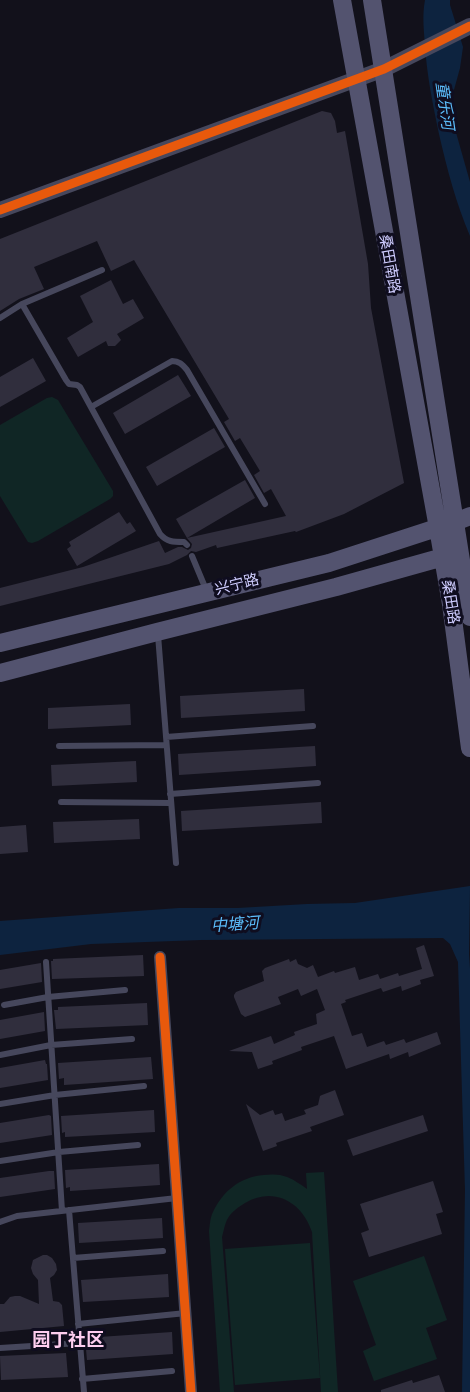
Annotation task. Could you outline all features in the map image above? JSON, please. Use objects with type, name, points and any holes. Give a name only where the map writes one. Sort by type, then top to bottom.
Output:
[{"type":"main road","name":"桑田南路","points":[[342,0],[438,528]]},
{"type":"main road","name":"桑田南路","points":[[372,0],[463,519]]},
{"type":"main road","name":"兴宁路","points":[[0,643],[329,563],[463,519]]},
{"type":"main road","name":"桑田路","points":[[463,519],[451,604],[470,748]]},
{"type":"main road","name":"桑田路","points":[[438,528],[458,553],[470,617]]},
{"type":"main road","name":"兴宁路","points":[[0,673],[336,587],[458,553]]},
{"type":"street","points":[[0,210],[384,69],[465,28]]},
{"type":"street","points":[[160,957],[191,1392]]},
{"type":"lane","points":[[0,318],[22,304],[102,270]]},
{"type":"lane","points":[[22,304],[66,380],[69,384],[80,387],[160,534],[169,542],[184,542],[187,545]]},
{"type":"lane","points":[[91,406],[172,361],[183,364],[265,504]]},
{"type":"lane","points":[[192,556],[207,592]]},
{"type":"lane","points":[[157,632],[176,863]]},
{"type":"lane","points":[[59,746],[166,741],[313,726]]},
{"type":"lane","points":[[170,794],[318,783]]},
{"type":"lane","points":[[61,802],[171,803]]},
{"type":"lane","points":[[46,962],[58,1152],[73,1258],[84,1392]]},
{"type":"lane","points":[[4,1005],[48,997],[125,990]]},
{"type":"lane","points":[[0,1054],[51,1045],[132,1039]]},
{"type":"lane","points":[[0,1104],[55,1095],[144,1086]]},
{"type":"lane","points":[[0,1161],[58,1152],[138,1145]]},
{"type":"lane","points":[[0,1222],[17,1216],[177,1198]]},
{"type":"lane","points":[[73,1258],[163,1251]]},
{"type":"lane","points":[[78,1324],[186,1313]]},
{"type":"lane","points":[[0,1348],[80,1343]]},
{"type":"lane","points":[[82,1379],[171,1371]]},
{"type":"green space","points":[[52,397],[58,400],[113,491],[113,496],[32,543],[28,542],[0,496],[0,425]]},
{"type":"green space","points":[[324,1172],[338,1392],[321,1392],[312,1232],[301,1212],[294,1205],[286,1200],[266,1196],[245,1203],[233,1211],[227,1220],[222,1237],[234,1392],[220,1392],[209,1231],[213,1212],[233,1186],[255,1176],[273,1174],[284,1176],[307,1189],[306,1173]]},
{"type":"green space","points":[[310,1243],[320,1378],[235,1385],[225,1249]]},
{"type":"green space","points":[[424,1256],[447,1320],[426,1328],[437,1359],[374,1381],[363,1351],[376,1345],[353,1281]]},
{"type":"water","name":"童乐河","points":[[425,0],[450,0],[463,47],[452,97],[453,122],[470,182],[470,236],[449,173],[432,101],[425,46],[423,17]]},
{"type":"water","name":"中塘河","points":[[470,886],[470,1392],[462,1392],[465,1190],[458,962],[450,944],[443,938],[201,940],[91,944],[0,955],[0,921],[179,908],[355,903]]},
{"type":"building","points":[[322,111],[331,113],[337,133],[345,131],[368,264],[371,308],[404,483],[344,514],[296,532],[217,548],[216,545],[196,552],[191,551],[169,564],[0,606],[0,588],[83,567],[159,541],[165,553],[178,547],[188,550],[192,544],[187,538],[286,516],[271,489],[264,493],[254,475],[260,471],[240,438],[235,441],[224,422],[229,419],[134,260],[111,271],[97,241],[34,267],[44,289],[19,299],[0,311],[0,239]]},
{"type":"building","points":[[111,280],[123,304],[133,299],[144,318],[117,334],[121,340],[115,346],[108,346],[106,341],[78,357],[67,338],[93,322],[80,296]]},
{"type":"building","points":[[33,358],[46,381],[0,407],[0,377]]},
{"type":"building","points":[[178,375],[191,396],[125,434],[113,413]]},
{"type":"building","points":[[214,428],[225,447],[157,486],[146,467]]},
{"type":"building","points":[[245,480],[255,498],[187,538],[176,519]]},
{"type":"building","points":[[119,512],[127,524],[130,522],[136,531],[77,566],[67,549],[71,546],[69,542]]},
{"type":"building","points":[[304,689],[305,711],[181,718],[180,696]]},
{"type":"building","points":[[130,704],[131,725],[48,729],[48,708]]},
{"type":"building","points":[[315,746],[316,766],[179,775],[178,754]]},
{"type":"building","points":[[136,761],[137,782],[52,786],[51,765]]},
{"type":"building","points":[[321,802],[322,823],[182,831],[181,811]]},
{"type":"building","points":[[139,819],[140,839],[54,843],[53,822]]},
{"type":"building","points":[[26,825],[28,852],[0,854],[0,827]]},
{"type":"building","points":[[424,945],[434,976],[420,980],[421,984],[402,991],[401,986],[383,992],[381,988],[345,1000],[346,1002],[341,1004],[352,1036],[362,1033],[367,1047],[384,1041],[386,1045],[404,1039],[406,1043],[437,1032],[441,1044],[409,1057],[408,1052],[390,1059],[389,1054],[346,1069],[334,1036],[301,1047],[302,1050],[258,1069],[252,1052],[229,1051],[271,1036],[274,1044],[295,1035],[294,1032],[317,1024],[316,1014],[325,1010],[317,989],[301,996],[298,989],[278,997],[281,1004],[245,1017],[241,1014],[234,995],[236,992],[264,981],[262,971],[265,968],[289,959],[290,962],[296,959],[298,964],[307,968],[313,965],[318,977],[355,967],[359,980],[378,974],[380,979],[422,969],[416,948]]},
{"type":"building","points":[[143,955],[144,976],[52,979],[51,961],[53,959]]},
{"type":"building","points":[[41,963],[42,982],[0,989],[0,970]]},
{"type":"building","points":[[147,1003],[148,1025],[56,1029],[54,1010],[58,1010],[58,1007]]},
{"type":"building","points":[[44,1012],[45,1031],[0,1039],[0,1020]]},
{"type":"building","points":[[151,1057],[153,1079],[64,1085],[64,1078],[59,1079],[58,1063]]},
{"type":"building","points":[[45,1060],[48,1080],[0,1088],[0,1068]]},
{"type":"building","points":[[335,1090],[344,1115],[310,1127],[312,1131],[276,1143],[277,1146],[263,1151],[246,1104],[260,1115],[273,1110],[275,1115],[282,1113],[285,1121],[306,1114],[304,1110],[318,1105],[320,1096]]},
{"type":"building","points":[[154,1110],[155,1132],[65,1137],[65,1132],[62,1133],[61,1116]]},
{"type":"building","points":[[423,1115],[428,1131],[353,1156],[347,1140]]},
{"type":"building","points":[[51,1116],[52,1135],[0,1143],[0,1123]]},
{"type":"building","points":[[159,1164],[160,1185],[70,1191],[70,1187],[66,1188],[65,1170]]},
{"type":"building","points":[[54,1171],[55,1189],[0,1197],[0,1178]]},
{"type":"building","points":[[433,1181],[443,1212],[436,1214],[442,1234],[369,1257],[361,1233],[369,1230],[360,1204]]},
{"type":"building","points":[[162,1218],[163,1238],[79,1243],[78,1223]]},
{"type":"building","points":[[43,1255],[52,1258],[56,1264],[57,1270],[50,1278],[53,1301],[62,1305],[64,1326],[0,1332],[0,1304],[4,1304],[10,1297],[20,1296],[39,1304],[38,1280],[31,1268],[33,1260]]},
{"type":"building","points":[[168,1274],[169,1297],[83,1302],[81,1280]]},
{"type":"building","points":[[172,1332],[173,1354],[87,1360],[85,1338]]},
{"type":"building","points":[[66,1353],[68,1377],[1,1380],[0,1356]]},
{"type":"building","points":[[439,1375],[445,1392],[381,1392],[381,1390],[412,1380],[413,1383]]},
{"type":"cycle path","points":[[0,210],[384,69],[470,26]]},
{"type":"cycle path","points":[[160,957],[191,1392]]},
{"type":"district","name":"园丁社区","points":[[68,1341]]}]
